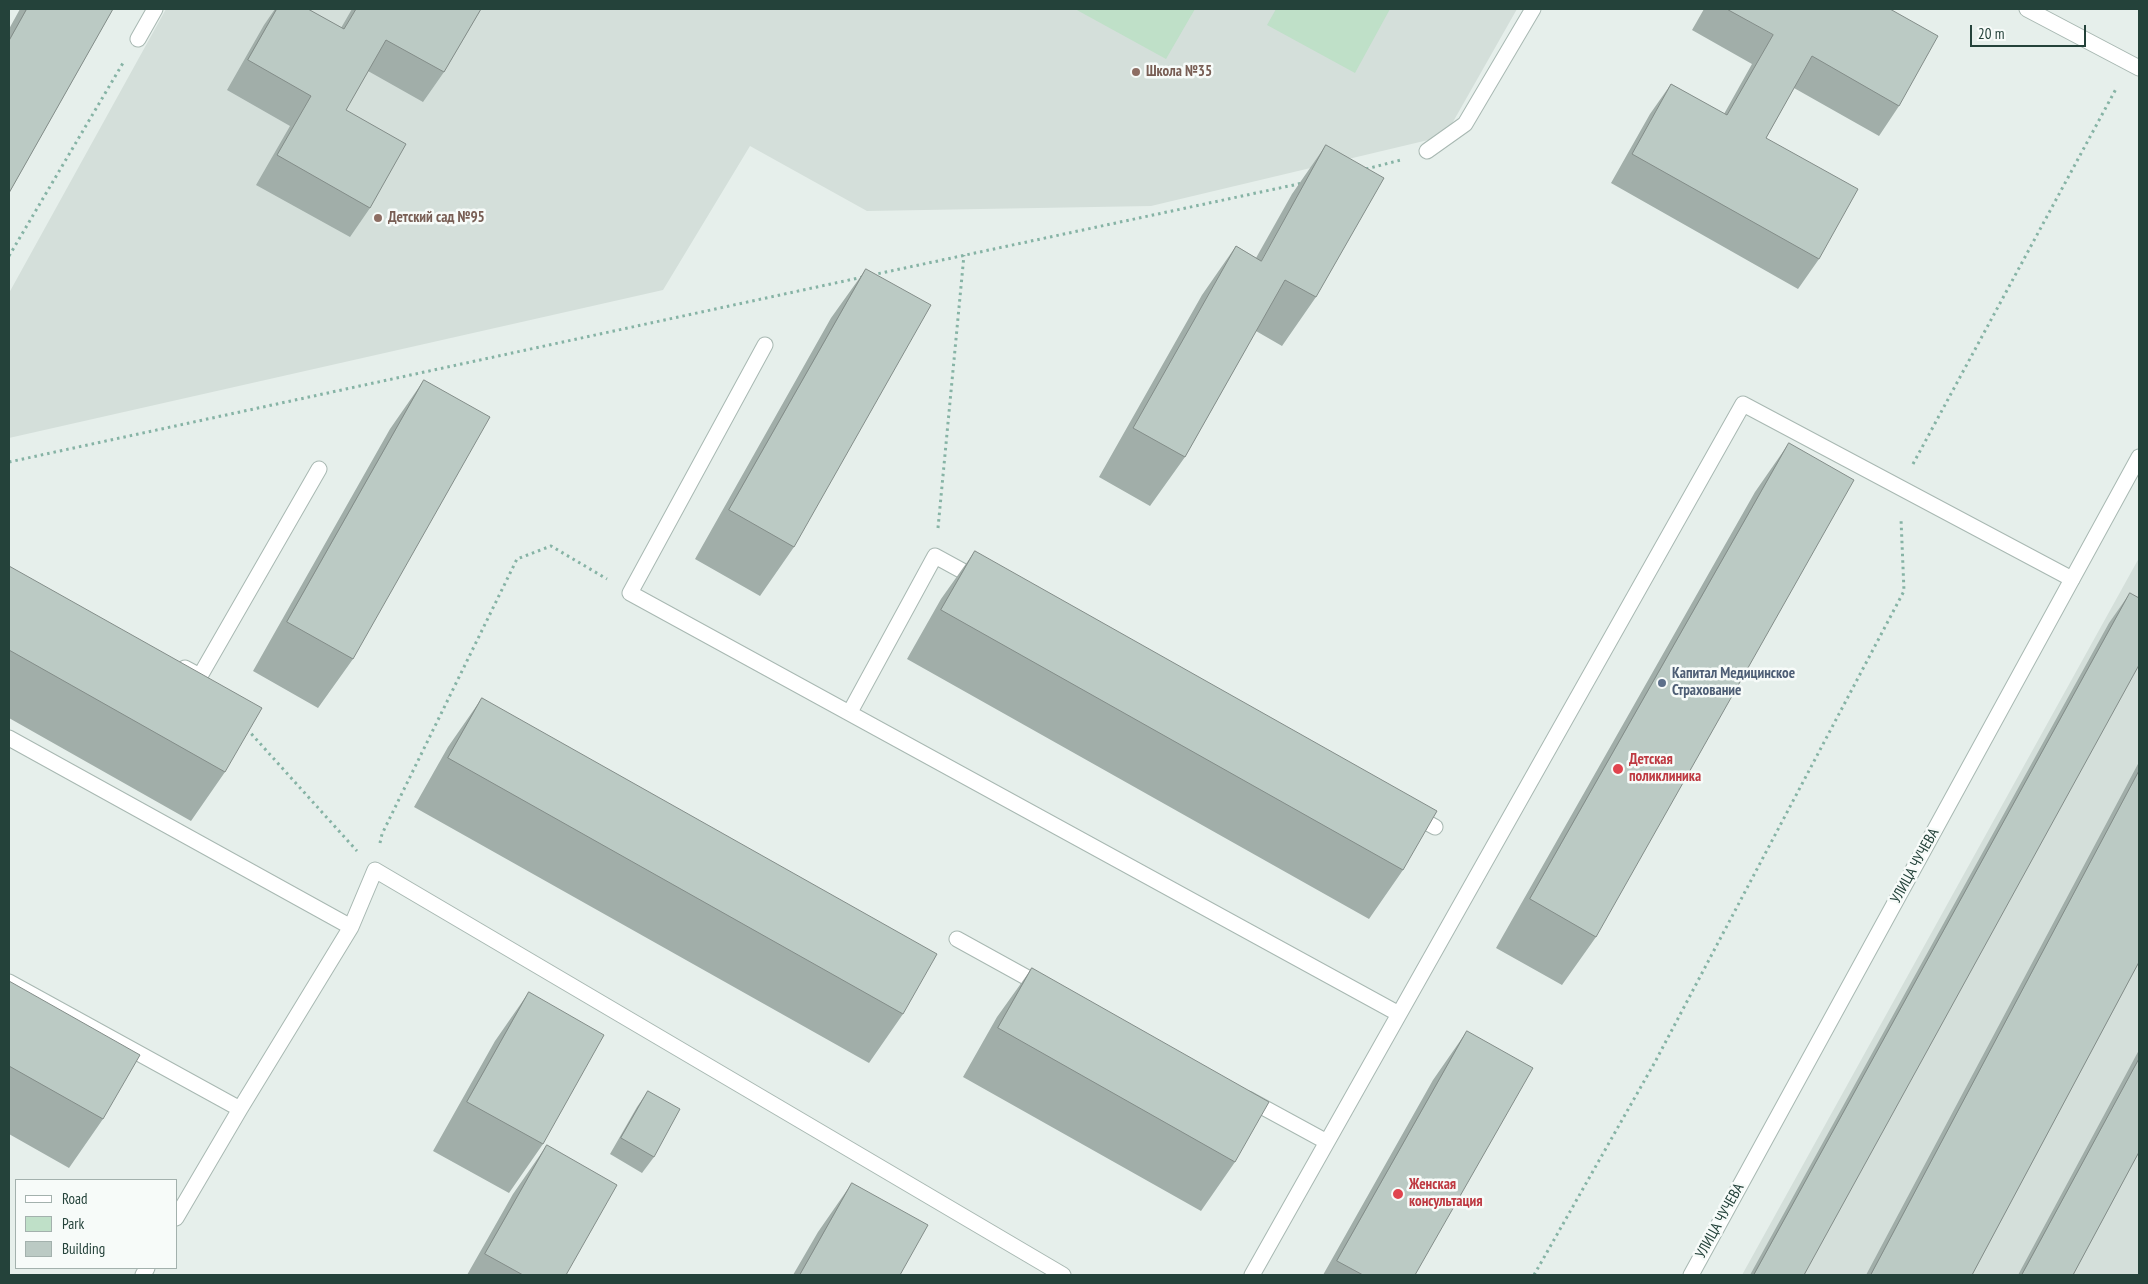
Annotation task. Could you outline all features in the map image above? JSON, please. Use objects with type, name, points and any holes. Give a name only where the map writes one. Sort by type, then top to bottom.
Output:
[{"type":"street","points":[[138,39],[155,9]]},
{"type":"street","points":[[1428,150],[1465,124],[1533,9]]},
{"type":"street","points":[[2028,9],[2135,65]]},
{"type":"street","points":[[765,345],[630,593],[1399,1014]]},
{"type":"street","points":[[1252,1275],[1743,404],[2072,579]]},
{"type":"street","name":"УЛИЦА ЧУЧЕВА","points":[[1690,1275],[2139,457]]},
{"type":"street","points":[[174,662],[200,676],[319,469]]},
{"type":"street","points":[[850,712],[935,556],[988,585]]},
{"type":"street","points":[[9,738],[351,928]]},
{"type":"street","points":[[1400,808],[1435,827]]},
{"type":"street","points":[[178,1215],[351,928],[375,870],[1063,1275]]},
{"type":"street","points":[[957,939],[1060,996]]},
{"type":"street","points":[[9,982],[240,1109]]},
{"type":"street","points":[[1232,1090],[1327,1142]]},
{"type":"path","points":[[9,256],[138,39]]},
{"type":"path","points":[[1534,1275],[1655,1062],[1904,591],[1900,488],[2135,65]]},
{"type":"path","points":[[1356,171],[1385,165],[1428,150]]},
{"type":"path","points":[[9,462],[1308,182]]},
{"type":"path","points":[[935,556],[964,255]]},
{"type":"path","points":[[375,870],[382,834],[518,559],[551,546],[630,593]]},
{"type":"path","points":[[246,727],[375,870]]},
{"type":"shaded area","name":"Детский сад №95","points":[[166,9],[1517,9],[1445,136],[1151,206],[867,211],[750,146],[663,290],[9,438],[9,293]]},
{"type":"shaded area","points":[[2139,558],[2139,1275],[1742,1275]]},
{"type":"green space","points":[[1075,9],[1195,9],[1166,59]]},
{"type":"green space","points":[[1276,9],[1390,9],[1355,73],[1267,25]]},
{"type":"building","points":[[27,9],[113,9],[9,193],[9,41]]},
{"type":"building","points":[[277,9],[308,9],[344,29],[356,9],[481,9],[444,72],[386,40],[346,110],[406,144],[370,208],[277,155],[311,96],[248,60]]},
{"type":"building","points":[[1727,9],[1890,9],[1938,36],[1899,106],[1812,56],[1766,138],[1858,189],[1819,259],[1632,154],[1671,84],[1727,115],[1773,35]]},
{"type":"building","points":[[1326,145],[1384,178],[1316,297],[1285,280],[1185,457],[1133,428],[1236,246],[1261,261]]},
{"type":"building","points":[[866,269],[931,305],[794,547],[729,510]]},
{"type":"building","points":[[424,380],[490,417],[353,659],[287,622]]},
{"type":"building","points":[[1789,443],[1854,480],[1596,937],[1530,899]]},
{"type":"building","points":[[975,551],[1437,811],[1403,870],[941,610]]},
{"type":"building","points":[[9,566],[262,708],[225,772],[9,650]]},
{"type":"building","points":[[2130,593],[2139,598],[2139,665],[1804,1275],[1754,1275]]},
{"type":"building","points":[[482,698],[937,954],[903,1014],[448,758]]},
{"type":"building","points":[[2139,771],[2139,962],[1972,1275],[1871,1275]]},
{"type":"building","points":[[1032,968],[1269,1102],[1235,1162],[998,1028]]},
{"type":"building","points":[[9,981],[140,1055],[103,1119],[9,1066]]},
{"type":"building","points":[[529,992],[604,1035],[543,1144],[467,1102]]},
{"type":"building","points":[[1467,1031],[1533,1068],[1415,1275],[1363,1275],[1337,1261]]},
{"type":"building","points":[[2139,1059],[2139,1152],[2073,1275],[2022,1275]]},
{"type":"building","points":[[648,1091],[680,1109],[654,1157],[621,1138]]},
{"type":"building","points":[[547,1145],[617,1185],[566,1275],[523,1275],[485,1254]]},
{"type":"building","points":[[852,1183],[928,1225],[900,1275],[800,1275]]},
{"type":"place","name":"Школа №35","points":[[1136,72]]},
{"type":"place","name":"Детский сад №95","points":[[378,218]]},
{"type":"place","name":"Капитал Медицинское Страхование","points":[[1662,683]]},
{"type":"place","name":"Детская поликлиника","points":[[1618,769]]},
{"type":"place","name":"Женская консультация","points":[[1398,1194]]}]
